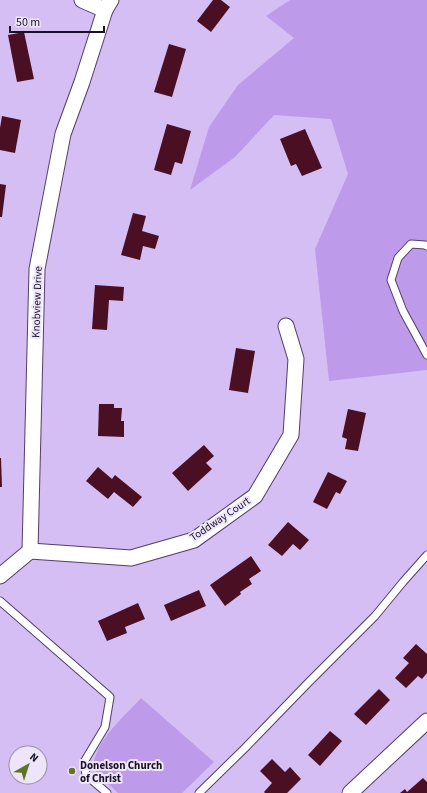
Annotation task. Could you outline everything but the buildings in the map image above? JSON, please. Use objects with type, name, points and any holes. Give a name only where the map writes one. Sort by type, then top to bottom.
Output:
[{"type":"street","points":[[82,0],[108,5]]},
{"type":"street","name":"Knobview Drive","points":[[30,551],[37,269],[63,134],[84,78],[108,5]]},
{"type":"street","name":"Toddway Court","points":[[30,551],[131,558],[194,540],[255,496],[290,435],[296,359],[286,326]]},
{"type":"street","points":[[0,576],[30,551]]},
{"type":"street","points":[[350,793],[427,721]]},
{"type":"lane","points":[[427,246],[411,244],[398,258],[391,280],[403,310],[427,355]]},
{"type":"lane","points":[[199,793],[375,616],[427,555]]},
{"type":"lane","points":[[0,601],[110,697],[105,727],[84,762],[86,775],[107,793]]},
{"type":"shaded area","points":[[290,0],[427,0],[427,370],[329,381],[315,249],[348,174],[331,119],[274,115],[235,157],[190,190],[209,127],[238,85],[294,38],[266,16]]},
{"type":"shaded area","points":[[141,698],[214,762],[182,793],[118,793],[93,769],[95,759],[104,739]]},
{"type":"place","name":"Donelson Church of Christ","points":[[72,771]]}]
